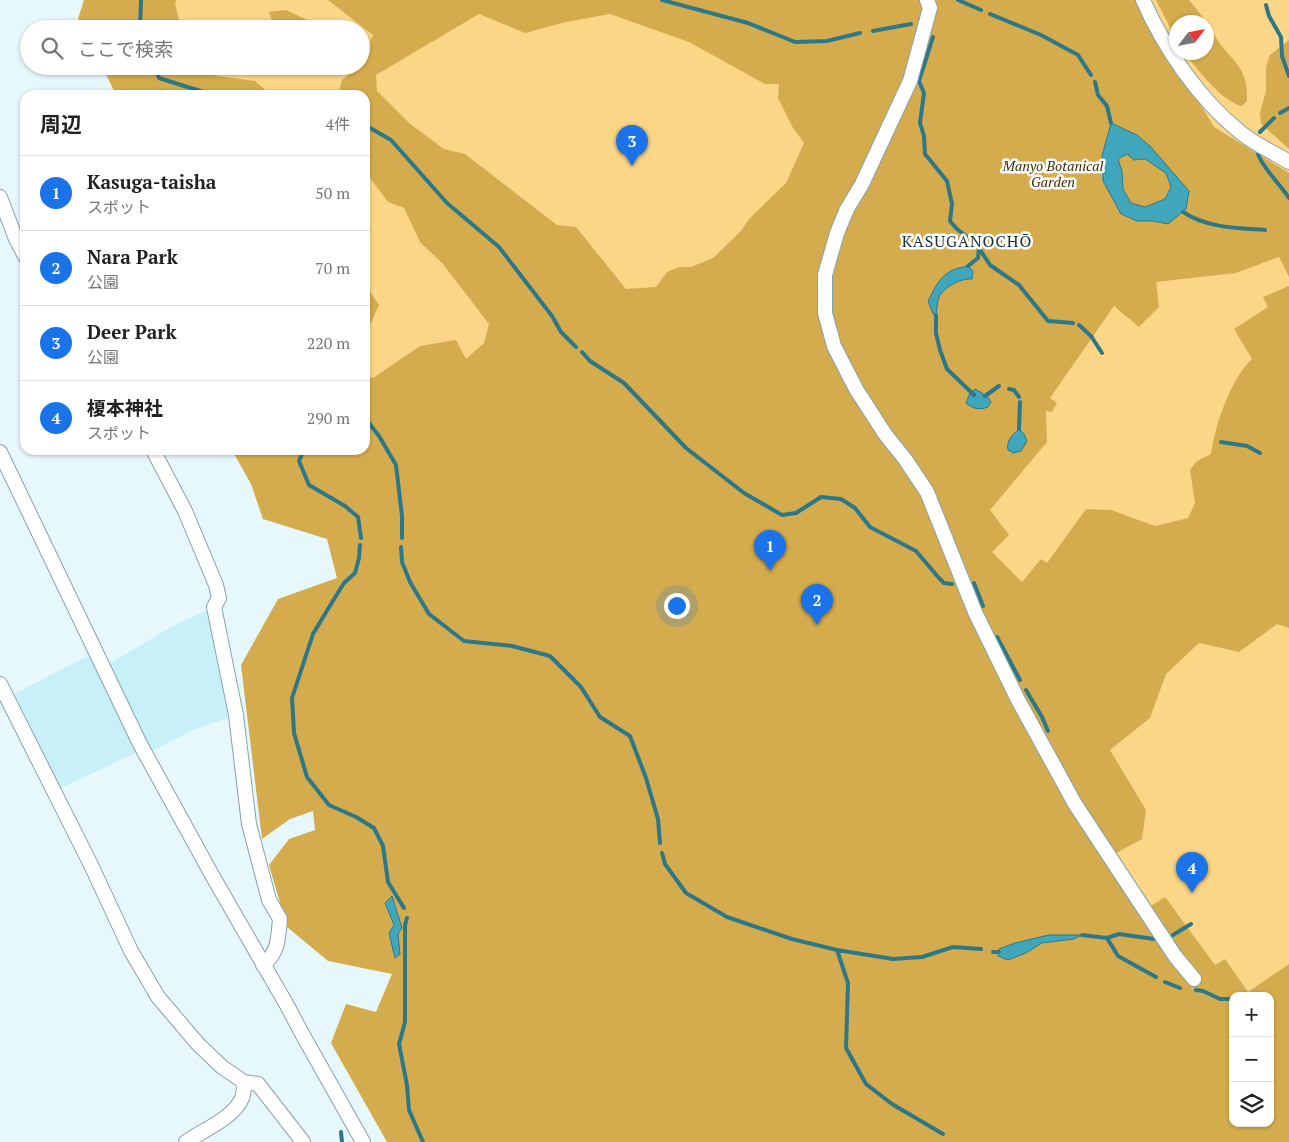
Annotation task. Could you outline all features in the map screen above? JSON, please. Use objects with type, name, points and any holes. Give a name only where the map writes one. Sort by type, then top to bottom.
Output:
[{"type":"street","points":[[927,0],[930,8],[910,81],[837,233],[825,275],[825,313],[834,346],[856,389],[885,434],[905,459],[927,492],[979,622],[1016,698],[1075,804],[1175,956],[1194,979]]},
{"type":"street","points":[[1143,0],[1170,48],[1207,101],[1241,133],[1289,162]]},
{"type":"street","points":[[0,197],[20,247]]},
{"type":"street","points":[[0,452],[140,744],[363,1142]]},
{"type":"street","points":[[156,455],[185,512],[216,585],[219,598],[214,607],[236,715],[249,824],[269,900],[280,919],[276,948],[272,958],[263,965]]},
{"type":"street","points":[[0,684],[91,864],[131,951],[158,997],[198,1044],[222,1067],[244,1082],[258,1084],[303,1142]]},
{"type":"street","points":[[186,1142],[207,1130],[236,1109],[242,1097],[244,1082]]},
{"type":"shaded area","points":[[214,607],[236,715],[193,730],[146,754],[143,749],[59,789],[12,695],[96,652],[104,667],[173,626]]},
{"type":"green space","points":[[84,0],[177,0],[175,3],[179,20],[78,20]]},
{"type":"green space","name":"Manyo Botanical Garden","points":[[88,0],[1289,0],[1289,1142],[457,1142],[366,455],[370,455],[370,90],[126,90],[119,75],[370,75],[370,20],[95,20]]},
{"type":"green space","name":"Manyo Botanical Garden","points":[[328,0],[1137,0],[1169,53],[1169,60],[1173,60],[1214,127],[1289,173],[1289,277],[1279,257],[1236,273],[1156,282],[1159,307],[1139,327],[1114,306],[1050,398],[1057,403],[1052,412],[1046,411],[1047,442],[990,510],[1009,535],[992,552],[1022,582],[1041,559],[1047,563],[1086,509],[1111,510],[1155,526],[1188,518],[1195,503],[1190,470],[1197,461],[1211,454],[1216,430],[1225,403],[1237,378],[1252,359],[1234,329],[1268,307],[1263,297],[1289,286],[1289,628],[1277,624],[1239,652],[1199,643],[1166,674],[1150,718],[1110,750],[1146,810],[1142,839],[1107,858],[1141,912],[1165,897],[1215,965],[1225,959],[1248,992],[1289,964],[1289,1142],[387,1142],[331,1043],[346,1004],[376,1012],[392,974],[328,961],[287,927],[269,865],[289,839],[315,830],[313,811],[290,819],[262,839],[241,665],[278,599],[337,578],[327,539],[263,519],[251,484],[235,455],[370,455],[370,377],[373,378],[420,346],[456,340],[466,359],[484,343],[489,324],[443,264],[420,242],[404,208],[388,202],[370,178],[370,90],[339,90],[342,80],[348,75],[370,75],[370,43],[373,35],[370,33],[370,20],[354,20]],"holes":[[[479,14],[525,33],[566,22],[610,14],[689,42],[765,84],[779,84],[778,98],[793,128],[804,143],[786,183],[750,218],[740,232],[713,258],[691,267],[679,267],[667,272],[656,287],[626,289],[576,227],[557,225],[465,154],[444,149],[409,123],[377,91],[376,75]],[[1111,123],[1137,135],[1189,191],[1168,224],[1153,221],[1137,221],[1103,181],[1102,156]]]},
{"type":"green space","points":[[1156,0],[1189,0],[1201,15],[1169,15],[1169,25]]},
{"type":"green space","points":[[286,10],[307,20],[272,20],[269,12]]},
{"type":"green space","points":[[1214,35],[1242,72],[1245,80],[1247,101],[1242,106],[1234,103],[1218,92],[1190,60],[1214,60]]},
{"type":"green space","points":[[1289,40],[1289,149],[1261,124],[1260,113],[1266,91],[1266,67],[1270,55]]},
{"type":"green space","points":[[106,75],[216,75],[255,81],[265,90],[114,90]]},
{"type":"green space","points":[[1127,153],[1134,160],[1145,159],[1166,173],[1171,188],[1165,199],[1145,207],[1131,203],[1123,189],[1122,171],[1118,159]]},
{"type":"green space","points":[[370,292],[379,305],[370,325]]},
{"type":"water","points":[[1111,123],[1137,135],[1150,146],[1189,191],[1186,209],[1168,224],[1153,221],[1137,221],[1121,214],[1103,181],[1102,156]],"holes":[[[1127,154],[1134,160],[1145,159],[1166,173],[1171,187],[1165,199],[1145,207],[1131,203],[1123,189],[1122,171],[1118,159]]]},
{"type":"water","points":[[968,266],[973,271],[972,279],[959,281],[946,289],[939,297],[936,315],[933,314],[928,301],[939,282],[947,273]]},
{"type":"water","points":[[975,389],[987,396],[991,402],[988,407],[976,408],[966,403],[970,393]]},
{"type":"water","points":[[1019,429],[1027,441],[1021,451],[1013,453],[1008,450],[1008,444],[1012,436]]},
{"type":"water","points":[[392,896],[402,928],[398,934],[400,954],[395,958],[389,933],[394,925],[385,903]]},
{"type":"water","points":[[1049,935],[1082,935],[1074,939],[1042,943],[1026,953],[1008,960],[998,956],[999,949]]},
{"type":"waterway","points":[[140,20],[141,0]]},
{"type":"waterway","points":[[662,0],[748,23],[795,42],[827,41],[860,33]]},
{"type":"waterway","points":[[958,0],[981,10]]},
{"type":"waterway","points":[[1266,5],[1269,16],[1281,37],[1282,56],[1289,76]]},
{"type":"waterway","points":[[990,14],[1041,35],[1078,55],[1091,75]]},
{"type":"waterway","points":[[873,31],[911,24]]},
{"type":"waterway","points":[[933,37],[919,81],[924,93],[920,123],[924,136],[925,154],[947,181],[952,204],[950,221],[966,236]]},
{"type":"waterway","points":[[158,75],[159,78],[197,90]]},
{"type":"waterway","points":[[1095,82],[1098,95],[1107,106],[1111,123]]},
{"type":"waterway","points":[[1280,113],[1289,108]]},
{"type":"waterway","points":[[1260,132],[1274,118]]},
{"type":"waterway","points":[[370,128],[391,140],[447,203],[499,247],[552,316],[561,332],[576,347]]},
{"type":"waterway","points":[[1258,154],[1263,164],[1289,198]]},
{"type":"waterway","points":[[1183,212],[1212,224],[1233,228],[1265,230]]},
{"type":"waterway","points":[[972,242],[979,248],[990,265],[1019,285],[1048,321],[1073,323]]},
{"type":"waterway","points":[[968,266],[978,258],[979,248]]},
{"type":"waterway","points":[[936,315],[936,333],[947,369],[974,395]]},
{"type":"waterway","points":[[1079,325],[1091,336],[1102,353]]},
{"type":"waterway","points":[[582,352],[590,361],[624,383],[686,448],[744,493],[782,515],[796,513],[821,497],[841,499],[855,508],[870,527],[916,551],[944,583],[952,584]]},
{"type":"waterway","points":[[985,396],[999,386]]},
{"type":"waterway","points":[[1009,389],[1014,390],[1019,397]]},
{"type":"waterway","points":[[1019,429],[1020,402]]},
{"type":"waterway","points":[[370,424],[396,465],[402,516],[402,538]]},
{"type":"waterway","points":[[1221,442],[1247,446],[1260,453]]},
{"type":"waterway","points":[[302,455],[299,461],[309,485],[345,506],[358,517],[361,538]]},
{"type":"waterway","points":[[360,545],[355,573],[344,583],[313,634],[292,698],[294,733],[307,777],[329,805],[356,817],[374,828],[383,846],[388,882],[404,908]]},
{"type":"waterway","points":[[401,547],[402,562],[410,582],[429,614],[464,641],[512,646],[550,656],[581,687],[600,717],[630,736],[646,778],[658,819],[660,843]]},
{"type":"waterway","points":[[974,583],[983,606]]},
{"type":"waterway","points":[[997,637],[1020,680]]},
{"type":"waterway","points":[[1026,690],[1048,731]]},
{"type":"waterway","points":[[662,853],[665,864],[686,893],[727,917],[792,939],[837,950],[848,983],[846,1048],[866,1084],[892,1104],[943,1134]]},
{"type":"waterway","points":[[407,918],[405,925],[405,1022],[399,1044],[407,1085],[409,1110],[423,1142]]},
{"type":"waterway","points":[[1173,935],[1191,924]]},
{"type":"waterway","points":[[1082,935],[1107,938],[1119,934],[1154,939]]},
{"type":"waterway","points":[[1107,938],[1118,956],[1156,977]]},
{"type":"waterway","points":[[837,950],[893,959],[922,957],[953,947],[981,949]]},
{"type":"waterway","points":[[993,952],[999,952]]},
{"type":"waterway","points":[[1165,982],[1180,988]]},
{"type":"waterway","points":[[1196,990],[1203,991],[1220,999],[1229,999]]},
{"type":"waterway","points":[[341,1132],[342,1142]]},
{"type":"place","name":"Deer Park","points":[[632,166]]},
{"type":"place","name":"Kasuga-taisha","points":[[770,571]]},
{"type":"place","name":"Nara Park","points":[[817,625]]},
{"type":"place","name":"榎本神社","points":[[1192,893]]},
{"type":"district","name":"KASUGANOCHŌ","points":[[967,241]]}]
